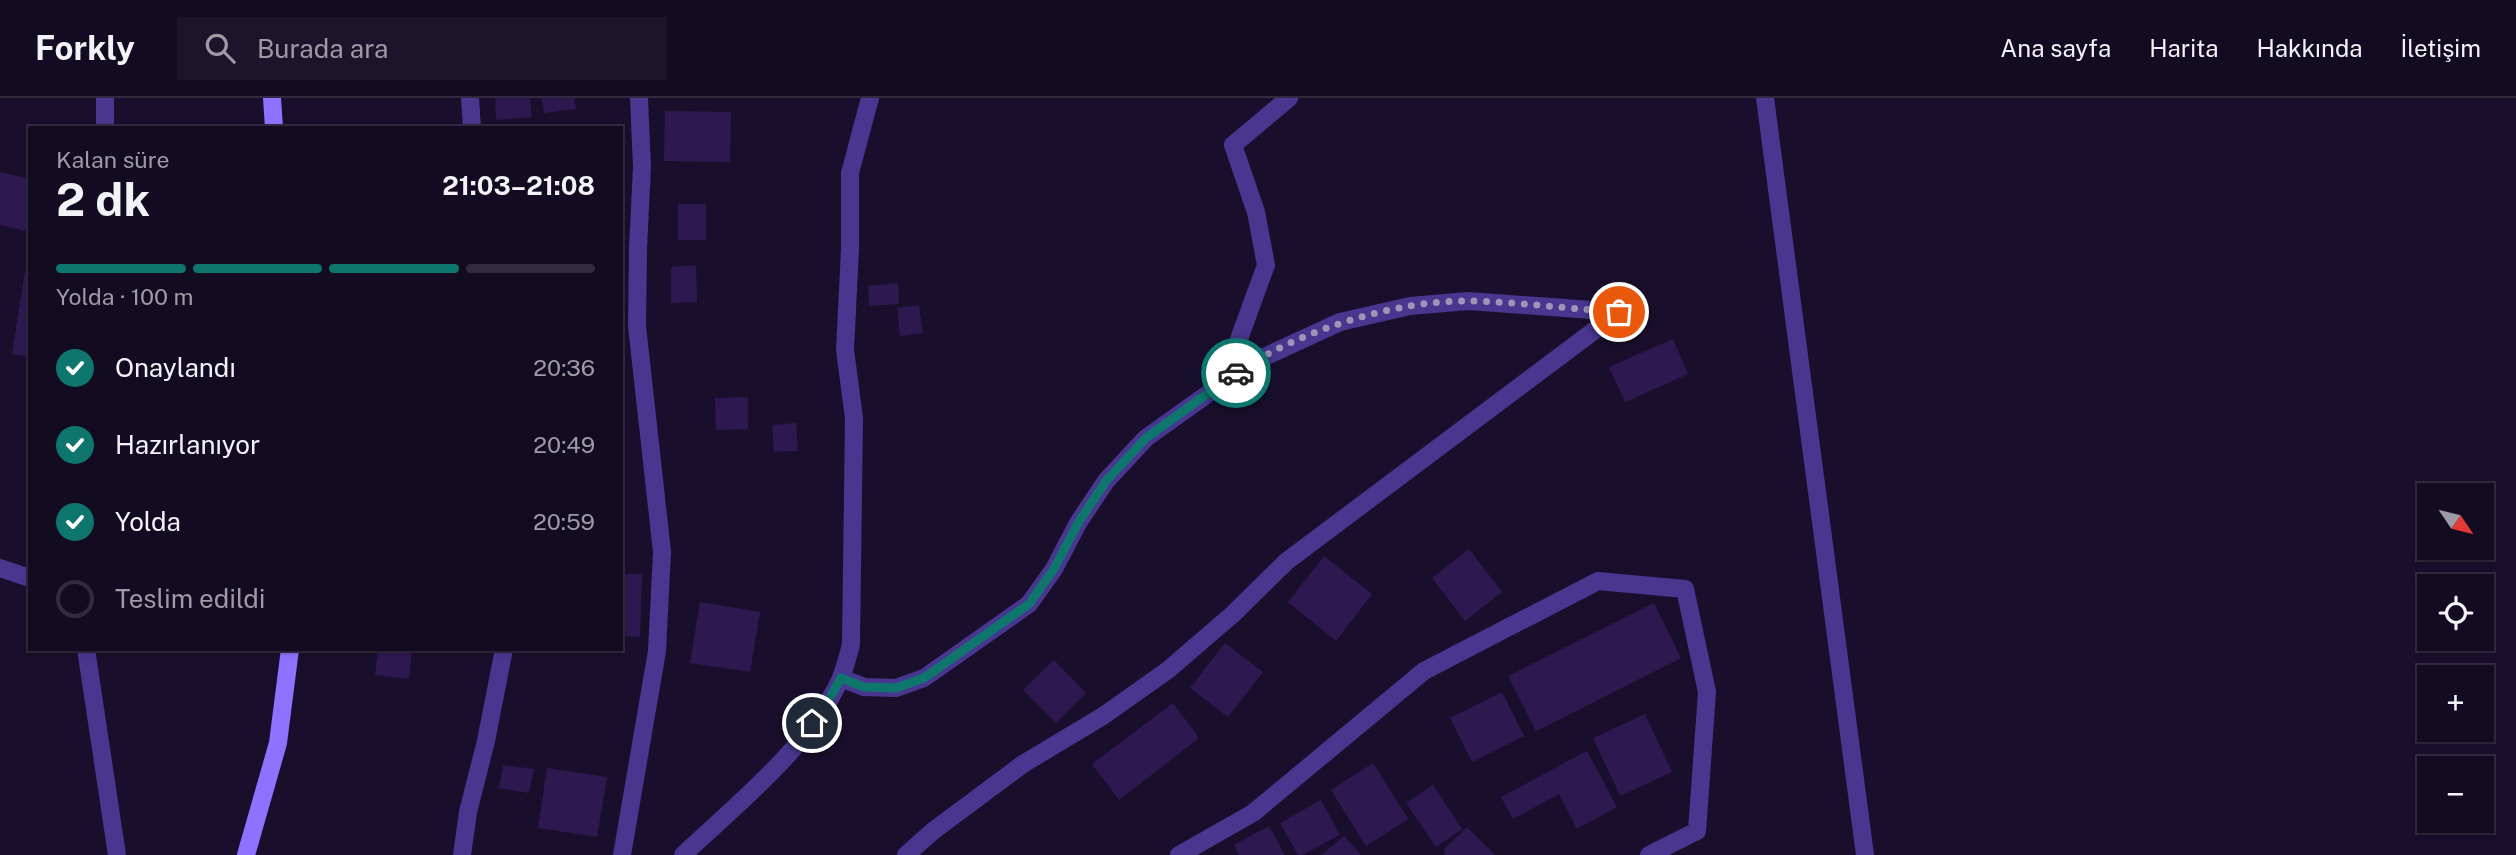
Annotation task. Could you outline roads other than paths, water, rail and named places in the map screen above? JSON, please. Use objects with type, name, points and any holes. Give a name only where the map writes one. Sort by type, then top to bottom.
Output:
[{"type":"main road","points":[[272,98],[274,126]]},
{"type":"main road","points":[[247,855],[278,743],[290,651]]},
{"type":"street","points":[[105,98],[105,126]]},
{"type":"street","points":[[470,98],[472,126]]},
{"type":"street","points":[[622,855],[657,651],[662,552],[637,326],[642,167],[639,98]]},
{"type":"street","points":[[683,855],[787,755],[824,708],[841,678],[851,644],[854,418],[845,350],[850,249],[850,173],[870,98]]},
{"type":"street","points":[[1224,380],[1266,265],[1256,212],[1233,145],[1289,98]]},
{"type":"street","points":[[1765,98],[1866,855]]},
{"type":"street","points":[[841,678],[864,687],[896,688],[924,678],[1029,604],[1054,569],[1078,523],[1106,481],[1146,438],[1251,363],[1340,322],[1409,306],[1468,301],[1619,312],[1287,561],[1233,614],[1168,670],[1103,716],[1023,764],[933,831],[906,855]]},
{"type":"street","points":[[0,568],[28,577]]},
{"type":"street","points":[[1179,855],[1253,813],[1424,671],[1598,581],[1685,589],[1707,692],[1697,831],[1659,853]]},
{"type":"street","points":[[86,651],[117,855]]},
{"type":"street","points":[[463,855],[468,813],[486,741],[503,651]]}]
